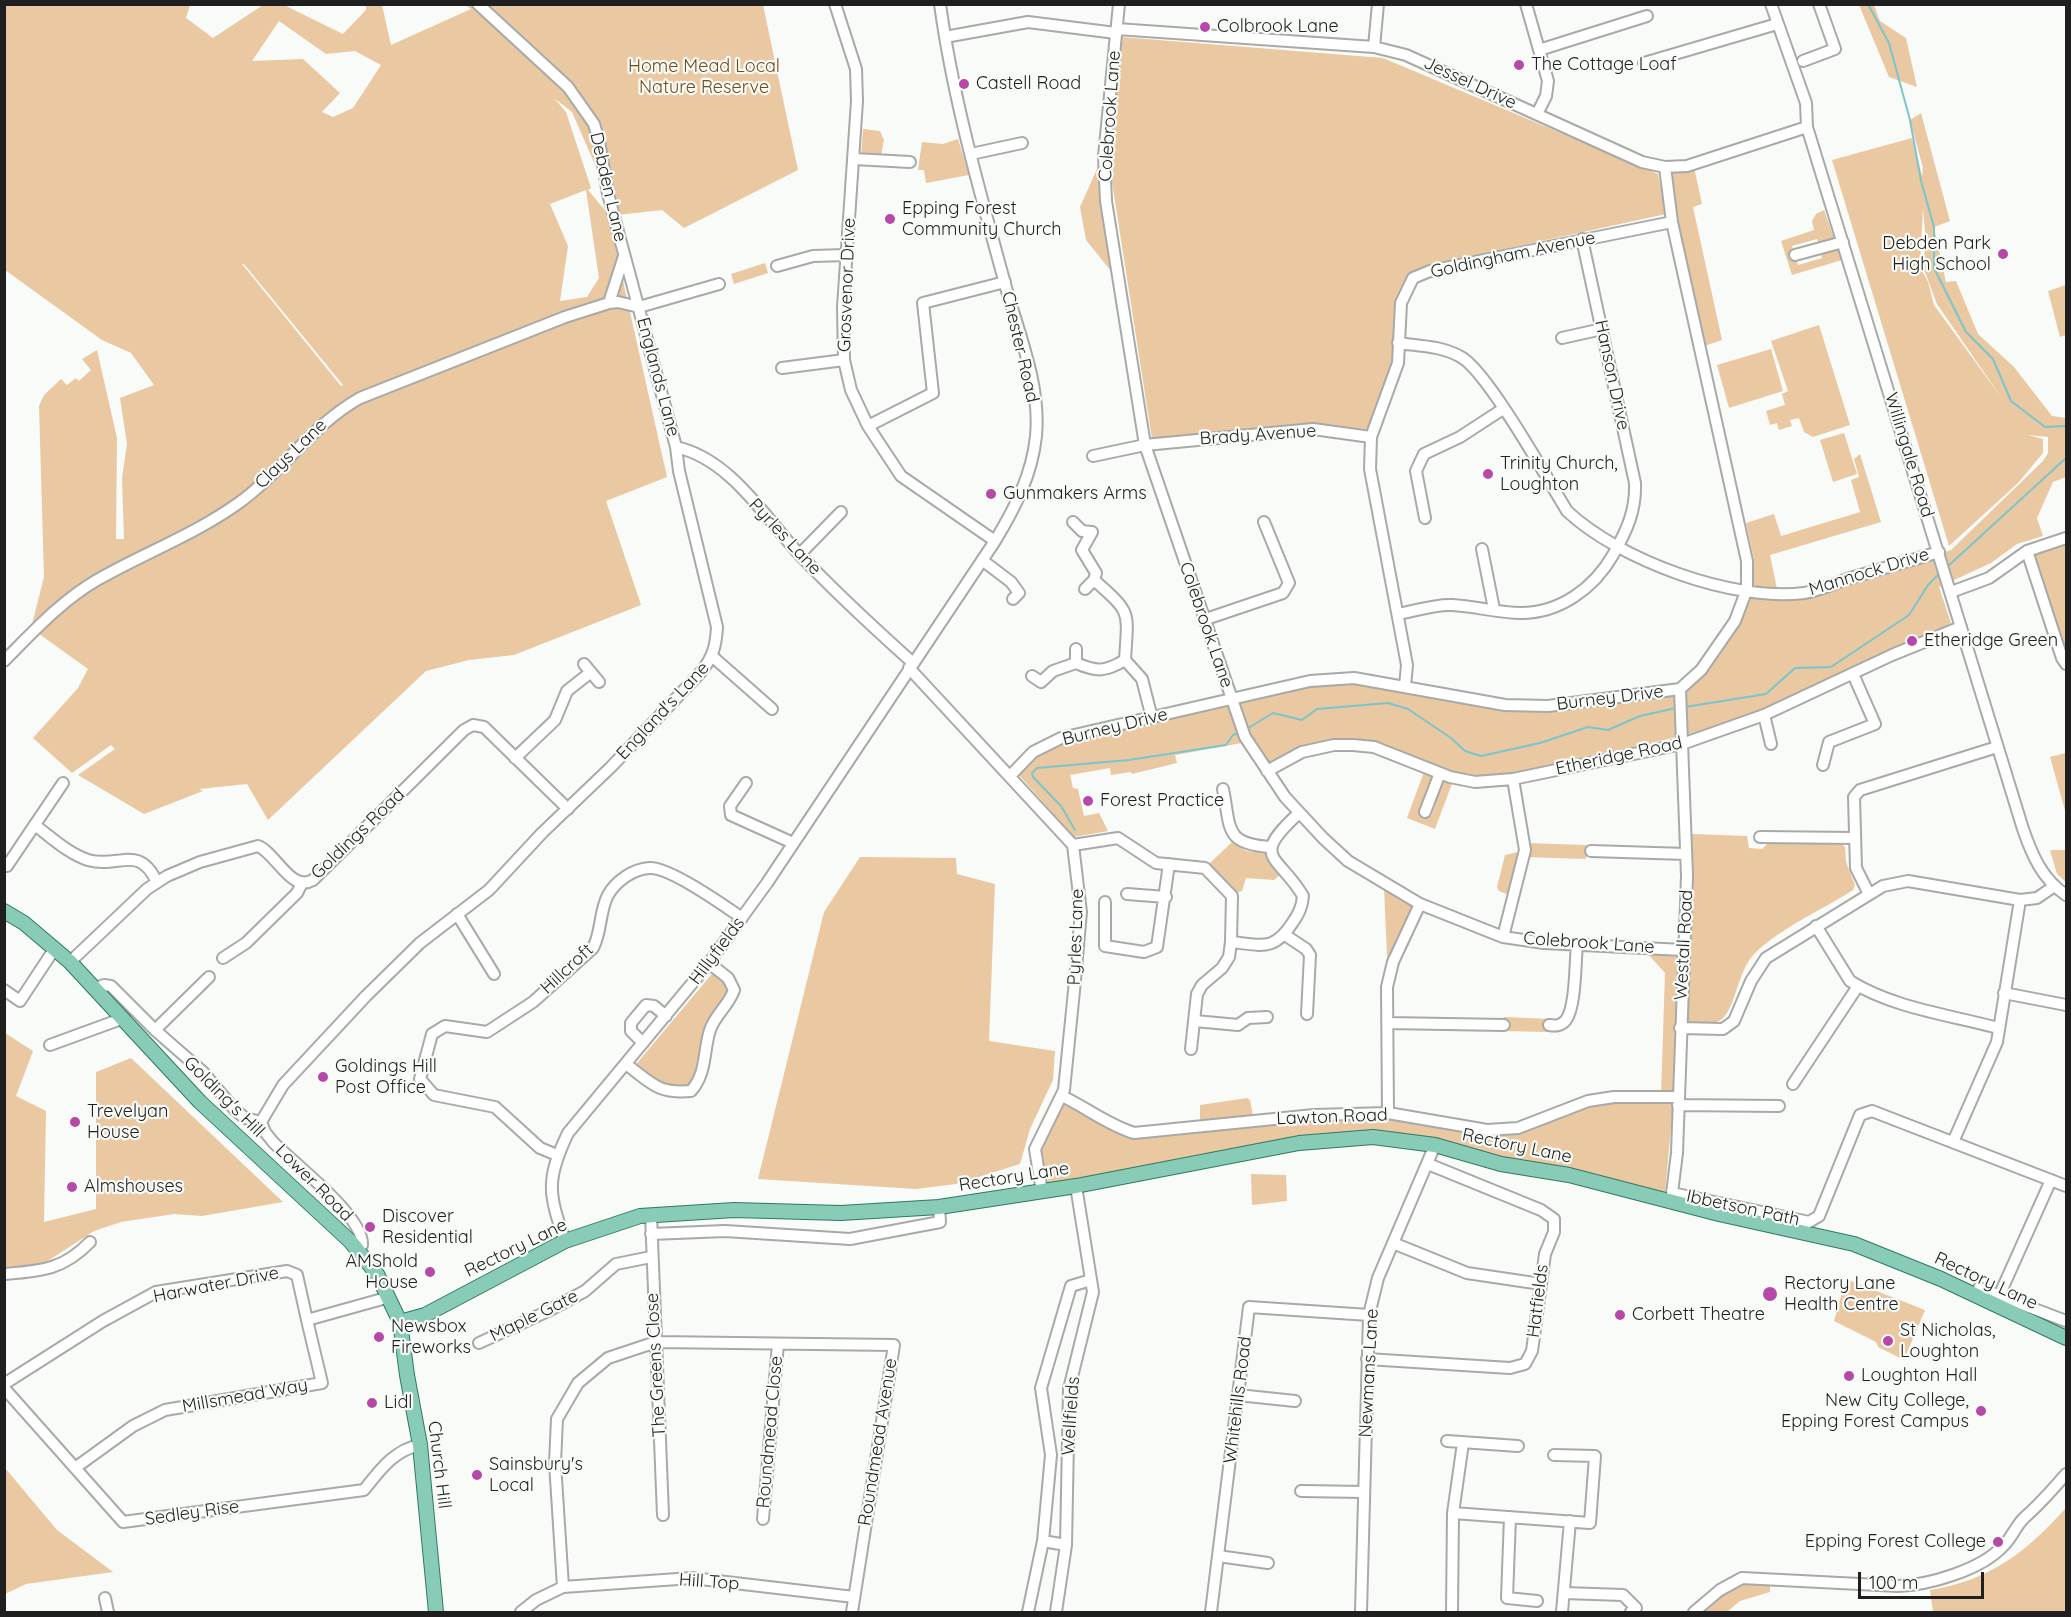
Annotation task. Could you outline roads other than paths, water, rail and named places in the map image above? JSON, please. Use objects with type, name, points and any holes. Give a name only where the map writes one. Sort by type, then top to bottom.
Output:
[{"type":"main road","name":"Golding's Hill","points":[[4,911],[55,948],[70,962],[208,1110],[358,1249],[377,1274],[386,1298],[400,1322]]},
{"type":"main road","name":"Rectory Lane","points":[[400,1322],[425,1315],[565,1240],[651,1215],[734,1210],[840,1213],[939,1207],[1076,1186],[1299,1143],[1373,1137],[1435,1145],[1501,1164],[1569,1175],[1672,1197],[1854,1244],[1881,1253],[2067,1338]]},
{"type":"main road","name":"Church Hill","points":[[400,1322],[405,1364],[420,1444],[436,1612]]},
{"type":"street","name":"Debden Lane","points":[[478,4],[560,79],[594,124],[608,194],[639,307]]},
{"type":"street","name":"Grosvenor Drive","points":[[835,4],[856,69],[854,159],[843,307],[844,360],[851,390],[868,426],[901,476],[996,541]]},
{"type":"street","name":"Chester Road","points":[[911,665],[996,541],[1018,504],[1026,483],[1036,435],[1033,384],[971,154],[940,4]]},
{"type":"street","name":"Colebrook Lane","points":[[1119,4],[1104,156],[1106,201],[1145,445],[1164,508],[1206,620],[1245,737],[1298,814],[1348,861],[1420,904],[1503,937],[1577,945],[1683,950]]},
{"type":"street","points":[[1374,47],[1378,4]]},
{"type":"street","points":[[1526,4],[1548,81],[1546,96],[1537,114]]},
{"type":"street","name":"Willingale Road","points":[[1771,4],[1806,103],[1807,127],[2032,855],[2053,887],[2067,895]]},
{"type":"street","points":[[1803,61],[1835,49],[1819,4]]},
{"type":"street","points":[[1539,50],[1647,16]]},
{"type":"street","points":[[945,37],[1028,22],[1116,31]]},
{"type":"street","points":[[1644,63],[1777,24]]},
{"type":"street","name":"Jessel Drive","points":[[1116,31],[1374,47],[1432,65],[1642,162],[1665,167],[1687,166],[1807,127]]},
{"type":"street","points":[[971,154],[1022,143]]},
{"type":"street","points":[[854,159],[910,162]]},
{"type":"street","name":"Burney Drive","points":[[1011,776],[1033,752],[1061,738],[1310,681],[1354,678],[1505,705],[1548,706],[1680,689],[1701,670],[1735,621],[1747,589],[1748,561],[1672,222],[1665,167]]},
{"type":"street","name":"Goldingham Avenue","points":[[1405,686],[1407,665],[1370,469],[1371,437],[1396,374],[1401,303],[1413,278],[1430,271],[1672,222]]},
{"type":"street","name":"Hanson Drive","points":[[1398,614],[1449,605],[1521,613],[1552,608],[1582,591],[1602,574],[1618,547],[1636,506],[1635,483],[1582,239]]},
{"type":"street","points":[[1795,255],[1843,243]]},
{"type":"street","points":[[777,266],[813,256],[846,255]]},
{"type":"street","points":[[609,303],[625,256]]},
{"type":"street","points":[[868,426],[933,393],[923,303],[1005,282]]},
{"type":"street","points":[[639,307],[719,284]]},
{"type":"street","name":"Clays Lane","points":[[4,661],[44,620],[95,581],[205,525],[241,501],[339,410],[360,398],[565,317],[609,303],[618,302],[639,307]]},
{"type":"street","name":"Englands Lane","points":[[639,307],[676,447]]},
{"type":"street","points":[[1562,338],[1602,329]]},
{"type":"street","name":"Mannock Drive","points":[[1398,344],[1444,349],[1464,358],[1485,381],[1567,511],[1584,527],[1618,547],[1678,575],[1708,585],[1804,593],[1942,562]]},
{"type":"street","points":[[782,368],[844,360]]},
{"type":"street","points":[[1425,518],[1416,471],[1424,454],[1460,437],[1503,409]]},
{"type":"street","name":"Brady Avenue","points":[[1093,456],[1145,445],[1313,429],[1371,437]]},
{"type":"street","name":"Pyrles Lane","points":[[676,447],[701,454],[729,476],[800,554],[911,665],[1073,845],[1081,912],[1062,1096],[1035,1149],[1042,1192]]},
{"type":"street","name":"England's Lane","points":[[261,1122],[283,1085],[409,953],[489,890],[611,767],[713,657],[717,627],[679,471],[676,447]]},
{"type":"street","points":[[800,554],[841,513]]},
{"type":"street","points":[[1073,522],[1082,531],[1092,532],[1082,550],[1095,569],[1094,580],[1085,589]]},
{"type":"street","points":[[1206,620],[1282,593],[1289,583],[1264,522]]},
{"type":"street","points":[[1952,592],[1989,578],[2026,551],[2067,538]]},
{"type":"street","points":[[1482,549],[1494,609]]},
{"type":"street","points":[[2026,551],[2062,658],[2067,664]]},
{"type":"street","points":[[982,560],[1011,582],[1016,596],[1028,585]]},
{"type":"street","points":[[1094,580],[1122,605],[1128,616],[1125,660],[1142,679],[1152,718]]},
{"type":"street","name":"Etheridge Road","points":[[1267,771],[1302,752],[1334,745],[1353,745],[1374,747],[1440,773],[1475,782],[1513,780],[1682,744],[1764,715],[1961,627]]},
{"type":"street","points":[[1074,668],[1076,649]]},
{"type":"street","points":[[713,657],[772,709]]},
{"type":"street","points":[[1032,676],[1041,682],[1053,671],[1074,668],[1108,670],[1125,660]]},
{"type":"street","name":"Hillyfields","points":[[565,1240],[550,1190],[557,1155],[568,1133],[710,963],[911,665]]},
{"type":"street","points":[[515,758],[555,720],[567,691],[587,668],[600,682]]},
{"type":"street","points":[[1823,765],[1829,742],[1875,724],[1853,674]]},
{"type":"street","name":"Westall Road","points":[[1672,1197],[1677,1153],[1686,854],[1680,689]]},
{"type":"street","points":[[1764,715],[1771,744]]},
{"type":"street","name":"Goldings Road","points":[[70,962],[157,882],[200,862],[258,846],[292,878],[308,883],[320,874],[468,727],[484,727],[567,809]]},
{"type":"street","points":[[1869,894],[1856,868],[1854,797],[1860,790],[1997,747]]},
{"type":"street","points":[[1425,812],[1440,773]]},
{"type":"street","points":[[1503,937],[1525,850],[1513,780]]},
{"type":"street","points":[[7,866],[63,783]]},
{"type":"street","points":[[746,783],[730,806],[731,815],[793,843]]},
{"type":"street","points":[[1223,789],[1232,833],[1237,840],[1250,846],[1270,847]]},
{"type":"street","points":[[1231,942],[1268,946],[1279,942],[1302,907],[1303,896],[1272,856],[1270,847],[1277,833],[1298,814]]},
{"type":"street","points":[[36,826],[75,854],[90,861],[142,861],[149,867],[157,882]]},
{"type":"street","points":[[1760,837],[1854,838]]},
{"type":"street","points":[[1073,845],[1118,838],[1156,863],[1205,868],[1232,896],[1234,907],[1231,942],[1225,962],[1197,994],[1191,1049]]},
{"type":"street","points":[[1591,851],[1686,854]]},
{"type":"street","points":[[1105,902],[1105,946],[1144,952],[1157,947],[1169,864]]},
{"type":"street","name":"Hillcroft","points":[[557,1155],[540,1148],[495,1107],[434,1095],[420,1079],[432,1034],[445,1026],[487,1032],[526,1007],[587,955],[598,938],[601,915],[608,895],[616,885],[632,873],[650,867],[657,868],[706,893],[742,918]]},
{"type":"street","points":[[1680,1028],[1723,1029],[1734,1021],[1751,981],[1766,958],[1883,886],[1908,881],[2020,900],[2037,898],[2053,887]]},
{"type":"street","points":[[223,958],[246,943],[297,893],[302,883]]},
{"type":"street","points":[[1127,894],[1166,897]]},
{"type":"street","points":[[1953,1142],[1997,1042],[2020,900]]},
{"type":"street","points":[[1388,1113],[1388,987],[1393,962],[1420,904]]},
{"type":"street","points":[[457,914],[494,974]]},
{"type":"street","points":[[1816,926],[1850,981],[1858,986],[1902,1003],[1998,1028]]},
{"type":"street","points":[[1285,935],[1310,955],[1308,1009],[1295,1004]]},
{"type":"street","points":[[1549,1025],[1558,1026],[1565,1021],[1570,1011],[1577,945]]},
{"type":"street","points":[[4,990],[20,1001],[55,948]]},
{"type":"street","points":[[626,1064],[654,1086],[671,1093],[691,1091],[700,1081],[711,1027],[730,1001],[734,990],[728,978],[710,963]]},
{"type":"street","points":[[155,1030],[209,977]]},
{"type":"street","points":[[96,988],[104,985],[111,986],[155,1030],[203,1071],[235,1110],[245,1118],[261,1122]]},
{"type":"street","points":[[1793,1084],[1858,986]]},
{"type":"street","points":[[2004,993],[2067,1005]]},
{"type":"street","points":[[643,1043],[631,1031],[631,1023],[646,1005],[654,1006],[666,1016]]},
{"type":"street","points":[[1194,1021],[1238,1025],[1248,1018],[1267,1017]]},
{"type":"street","points":[[50,1045],[124,1018]]},
{"type":"street","points":[[1388,1023],[1503,1025]]},
{"type":"street","name":"Lawton Road","points":[[1062,1096],[1095,1113],[1115,1127],[1134,1133],[1314,1115],[1388,1113],[1487,1130],[1518,1128],[1588,1101],[1614,1097],[1779,1106]]},
{"type":"street","name":"Ibbetson Path","points":[[1672,1197],[1809,1222],[1819,1216],[1860,1115],[1872,1111],[2067,1186]]},
{"type":"street","name":"Lower Road","points":[[261,1122],[273,1142],[351,1217],[363,1236],[362,1245],[358,1249]]},
{"type":"street","name":"Newmans Lane","points":[[1361,1612],[1369,1315],[1377,1278],[1435,1145]]},
{"type":"street","name":"Hatfields","points":[[1367,1359],[1510,1368],[1525,1364],[1532,1351],[1545,1254],[1554,1232],[1554,1219],[1541,1210],[1428,1164]]},
{"type":"street","points":[[1999,1296],[2051,1180]]},
{"type":"street","name":"Wellfields","points":[[1056,1612],[1066,1545],[1069,1389],[1093,1292],[1076,1186]]},
{"type":"street","name":"Rectory Lane","points":[[651,1234],[725,1231],[850,1239],[940,1222],[939,1207]]},
{"type":"street","name":"The Greens Close","points":[[651,1215],[663,1515]]},
{"type":"street","points":[[4,1274],[48,1271],[81,1251],[90,1242]]},
{"type":"street","points":[[1394,1243],[1467,1273],[1541,1284]]},
{"type":"street","name":"Maple Gate","points":[[479,1343],[585,1291],[616,1264],[651,1257]]},
{"type":"street","name":"Harwater Drive","points":[[4,1386],[103,1321],[156,1292],[287,1271],[297,1275],[307,1320]]},
{"type":"street","points":[[1028,1612],[1043,1541],[1052,1455],[1041,1388],[1071,1286],[1091,1280]]},
{"type":"street","points":[[1979,1288],[2067,1321]]},
{"type":"street","points":[[307,1320],[386,1298]]},
{"type":"street","name":"Whitehills Road","points":[[1211,1612],[1249,1307],[1369,1315]]},
{"type":"street","name":"Millsmead Way","points":[[75,1468],[133,1426],[165,1410],[322,1383],[307,1320]]},
{"type":"street","name":"Roundmead Avenue","points":[[563,1587],[555,1463],[557,1419],[578,1383],[608,1358],[656,1342],[894,1345],[854,1597]]},
{"type":"street","name":"Roundmead Close","points":[[763,1519],[778,1344]]},
{"type":"street","name":"Sedley Rise","points":[[4,1386],[123,1522],[364,1490],[390,1459],[403,1450],[420,1444]]},
{"type":"street","points":[[1238,1395],[1295,1401]]},
{"type":"street","points":[[1447,1440],[1518,1446]]},
{"type":"street","points":[[1452,1612],[1453,1513],[1463,1443]]},
{"type":"street","points":[[1453,1513],[1590,1523],[1595,1456],[1554,1455]]},
{"type":"street","points":[[1694,1612],[1720,1590],[1742,1578],[1924,1585],[1980,1562],[2003,1547],[2025,1517],[2067,1474]]},
{"type":"street","points":[[1301,1491],[1364,1492]]},
{"type":"street","points":[[1510,1517],[1507,1598],[1537,1601]]},
{"type":"street","points":[[1562,1612],[1570,1521]]},
{"type":"street","points":[[1043,1541],[1066,1545]]},
{"type":"street","points":[[1218,1556],[1268,1563]]},
{"type":"street","name":"Hill Top","points":[[563,1587],[692,1578],[854,1597]]},
{"type":"street","points":[[521,1612],[536,1600],[563,1587]]},
{"type":"street","points":[[1564,1593],[1626,1593],[1636,1608],[1631,1612]]},
{"type":"street","points":[[852,1612],[854,1597]]},
{"type":"street","points":[[105,1598],[108,1612]]},
{"type":"waterway","points":[[1868,4],[1889,43],[1910,120],[1921,181],[1934,227],[1934,268],[1966,332],[1993,359],[2011,401],[2045,427],[2066,426]]},
{"type":"waterway","points":[[1947,567],[2066,458]]},
{"type":"waterway","points":[[1685,707],[1766,694],[1795,668],[1831,667],[1909,615],[1928,585],[1940,573]]},
{"type":"waterway","points":[[1245,730],[1273,713],[1302,720],[1317,709],[1388,703],[1408,709],[1451,738],[1465,751],[1481,756],[1540,743],[1588,727],[1608,730],[1640,716],[1676,708]]},
{"type":"waterway","points":[[1075,830],[1061,806],[1033,777],[1032,773],[1037,768],[1129,760],[1226,745],[1233,735],[1240,732]]},
{"type":"place","name":"Colbrook Lane","points":[[1205,27]]},
{"type":"place","name":"The Cottage Loaf","points":[[1519,65]]},
{"type":"place","name":"Castell Road","points":[[964,84]]},
{"type":"place","name":"Epping Forest Community Church","points":[[890,219]]},
{"type":"place","name":"Debden Park High School","points":[[2003,254]]},
{"type":"place","name":"Trinity Church, Loughton","points":[[1488,474]]},
{"type":"place","name":"Gunmakers Arms","points":[[991,494]]},
{"type":"place","name":"Etheridge Green","points":[[1912,641]]},
{"type":"place","name":"Forest Practice","points":[[1088,801]]},
{"type":"place","name":"Goldings Hill Post Office","points":[[323,1077]]},
{"type":"place","name":"Trevelyan House","points":[[75,1122]]},
{"type":"place","name":"Almshouses","points":[[72,1187]]},
{"type":"place","name":"Discover Residential","points":[[370,1227]]},
{"type":"place","name":"AMShold House","points":[[430,1272]]},
{"type":"place","name":"Rectory Lane Health Centre","points":[[1770,1294]]},
{"type":"place","name":"Corbett Theatre","points":[[1620,1315]]},
{"type":"place","name":"Newsbox Fireworks","points":[[379,1337]]},
{"type":"place","name":"St Nicholas, Loughton","points":[[1888,1341]]},
{"type":"place","name":"Loughton Hall","points":[[1849,1376]]},
{"type":"place","name":"Lidl","points":[[372,1403]]},
{"type":"place","name":"New City College, Epping Forest Campus","points":[[1981,1411]]},
{"type":"place","name":"Sainsbury's Local","points":[[477,1475]]},
{"type":"place","name":"Epping Forest College","points":[[1998,1542]]},
{"type":"park label","name":"Home Mead Local Nature Reserve","points":[[704,77]]}]
